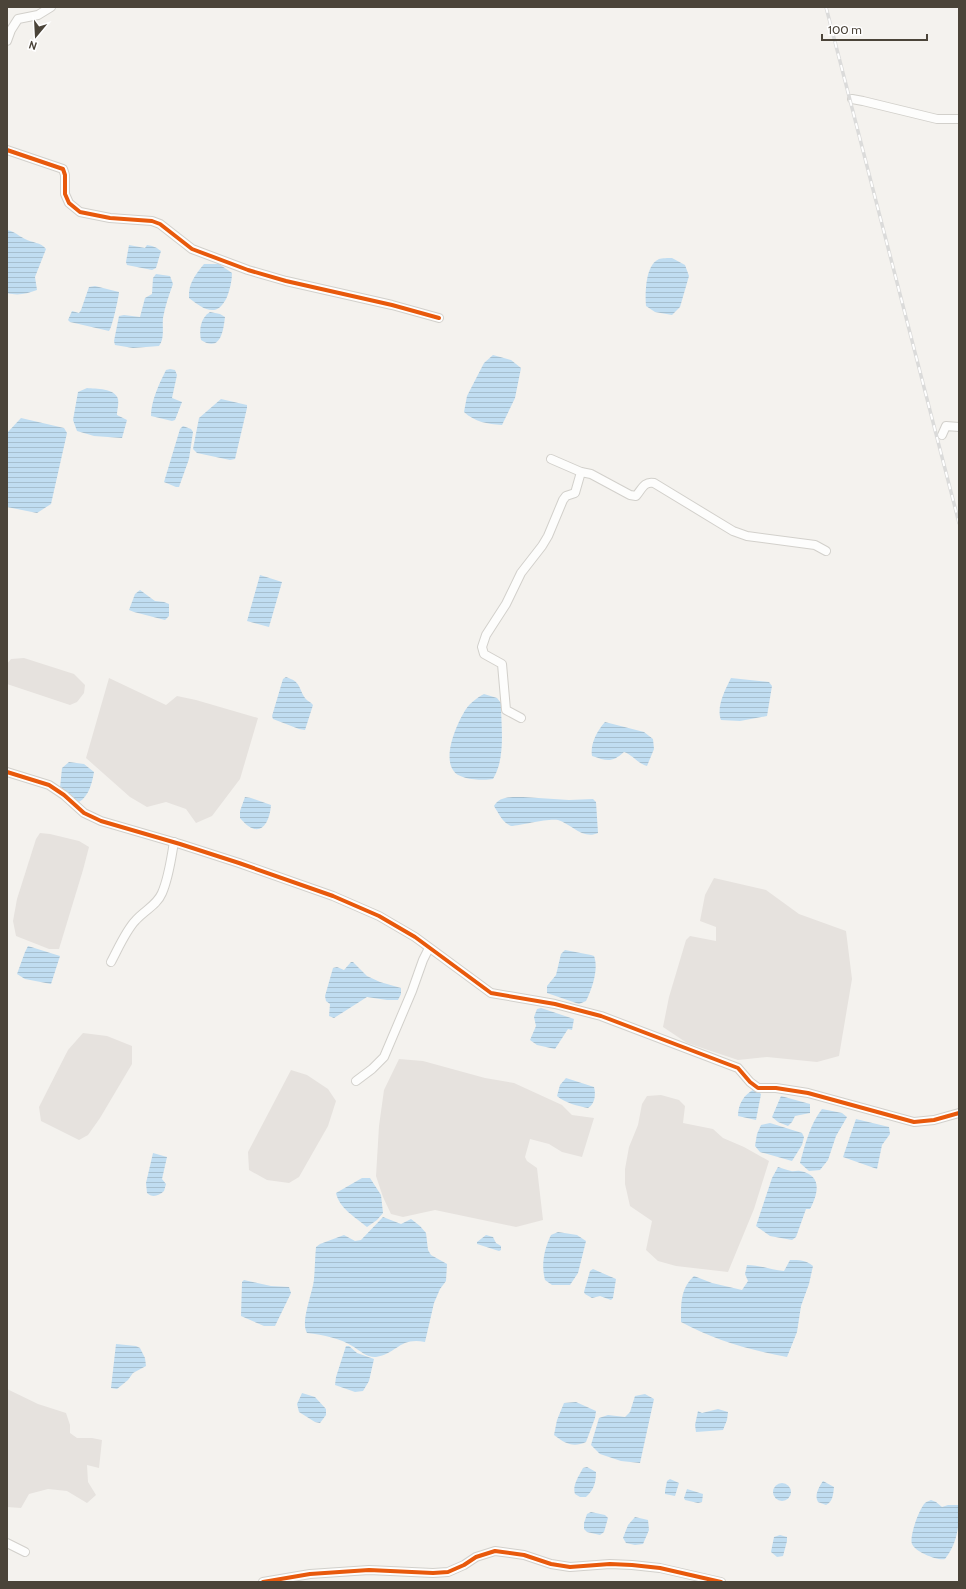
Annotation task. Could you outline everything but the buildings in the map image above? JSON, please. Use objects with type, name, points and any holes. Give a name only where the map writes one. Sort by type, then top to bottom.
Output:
[{"type":"street","points":[[7,41],[11,30],[18,19],[38,15],[51,7]]},
{"type":"street","points":[[852,99],[937,119],[959,119]]},
{"type":"street","points":[[7,150],[63,169],[65,175],[65,194],[69,203],[80,212],[110,218],[152,221],[160,224],[192,249],[248,270],[286,281],[385,303],[438,318]]},
{"type":"street","points":[[942,435],[946,426],[959,428]]},
{"type":"street","points":[[551,459],[580,472],[591,474],[630,495],[636,496],[644,484],[649,482],[654,483],[734,531],[747,536],[816,545],[826,551]]},
{"type":"street","points":[[521,718],[506,710],[502,664],[492,660],[484,654],[482,648],[486,635],[506,604],[521,573],[548,536],[563,500],[566,496],[575,493],[580,472]]},
{"type":"street","points":[[7,772],[49,785],[64,795],[84,813],[101,821],[239,863],[339,899],[379,916],[429,948],[491,993],[555,1004],[601,1016],[738,1068],[750,1082],[758,1088],[776,1088],[808,1093],[914,1122],[934,1120],[959,1113]]},
{"type":"street","points":[[111,962],[136,920],[156,903],[162,894],[171,862],[174,842]]},
{"type":"street","points":[[356,1081],[372,1069],[384,1057],[429,948]]},
{"type":"street","points":[[7,1543],[25,1552]]},
{"type":"street","points":[[263,1582],[310,1574],[369,1570],[434,1573],[448,1572],[464,1565],[476,1557],[495,1551],[524,1555],[551,1564],[570,1567],[610,1564],[632,1565],[660,1568],[721,1582]]},
{"type":"shaded area","points":[[24,658],[74,674],[85,685],[84,693],[77,702],[70,705],[7,684],[7,664],[11,659]]},
{"type":"shaded area","points":[[109,678],[166,705],[177,696],[258,718],[240,779],[212,816],[196,823],[186,809],[166,802],[147,807],[130,797],[86,758]]},
{"type":"shaded area","points":[[40,833],[79,841],[89,847],[59,949],[49,949],[16,936],[13,921],[17,899],[36,839]]},
{"type":"shaded area","points":[[714,878],[766,890],[799,914],[846,931],[852,979],[839,1056],[817,1062],[767,1057],[738,1060],[687,1043],[663,1027],[669,997],[686,940],[690,936],[716,941],[716,927],[700,921],[705,895]]},
{"type":"shaded area","points":[[83,1033],[107,1036],[132,1046],[132,1064],[100,1118],[88,1135],[79,1140],[41,1121],[39,1107],[68,1050]]},
{"type":"shaded area","points":[[399,1059],[423,1061],[485,1078],[514,1083],[562,1105],[572,1115],[594,1118],[582,1157],[562,1152],[549,1144],[530,1139],[525,1157],[527,1161],[537,1168],[543,1220],[516,1227],[435,1210],[403,1217],[391,1214],[376,1176],[379,1126],[384,1090]]},
{"type":"shaded area","points":[[291,1070],[307,1075],[328,1089],[336,1101],[328,1126],[299,1177],[289,1183],[267,1180],[249,1170],[248,1152]]},
{"type":"shaded area","points":[[661,1095],[679,1100],[685,1106],[683,1123],[713,1129],[723,1138],[744,1147],[769,1161],[754,1209],[728,1272],[676,1266],[658,1261],[646,1250],[652,1221],[630,1206],[625,1184],[625,1169],[629,1147],[638,1125],[642,1104],[647,1096]]},
{"type":"shaded area","points":[[7,1389],[38,1404],[66,1413],[70,1425],[70,1433],[77,1438],[102,1440],[99,1468],[87,1465],[88,1482],[96,1495],[87,1503],[67,1491],[48,1489],[29,1494],[21,1508],[7,1507]]},
{"type":"water","points":[[7,230],[22,238],[42,245],[46,249],[35,277],[37,290],[22,294],[7,293]]},
{"type":"water","points":[[129,245],[145,248],[149,245],[161,251],[156,268],[152,270],[127,265],[126,262]]},
{"type":"water","points":[[672,258],[685,265],[689,276],[680,307],[672,315],[655,312],[646,306],[646,294],[648,273],[654,262],[659,259]]},
{"type":"water","points":[[204,264],[219,264],[232,273],[231,285],[227,297],[219,308],[214,310],[199,306],[189,298],[191,284]]},
{"type":"water","points":[[156,274],[170,276],[173,284],[164,314],[163,336],[161,343],[159,346],[133,348],[115,345],[114,341],[119,316],[124,315],[140,317],[145,298],[152,294],[153,278]]},
{"type":"water","points":[[95,286],[119,292],[117,305],[109,331],[70,322],[68,320],[72,311],[79,313],[89,287]]},
{"type":"water","points":[[210,312],[220,314],[225,317],[222,334],[216,342],[212,344],[201,340],[200,336],[202,321]]},
{"type":"water","points":[[493,355],[511,360],[521,368],[515,398],[502,425],[482,422],[472,418],[464,412],[467,396],[484,363]]},
{"type":"water","points":[[166,370],[175,370],[177,375],[172,398],[182,402],[175,420],[172,421],[151,416],[152,404],[158,387]]},
{"type":"water","points":[[87,388],[105,390],[116,395],[118,399],[117,415],[127,420],[122,438],[94,436],[77,431],[73,420],[78,392]]},
{"type":"water","points":[[221,399],[247,405],[235,459],[230,460],[197,453],[193,449],[199,418]]},
{"type":"water","points":[[21,418],[64,428],[67,433],[51,504],[37,513],[7,507],[7,433]]},
{"type":"water","points":[[183,426],[191,429],[193,432],[189,459],[179,487],[176,487],[164,482],[180,429]]},
{"type":"water","points":[[260,575],[282,582],[269,627],[247,621]]},
{"type":"water","points":[[140,590],[155,601],[169,604],[169,616],[165,620],[129,610],[135,594]]},
{"type":"water","points":[[286,677],[297,683],[305,698],[313,705],[305,730],[273,719],[272,716],[283,679]]},
{"type":"water","points":[[731,678],[769,682],[772,686],[767,716],[740,721],[721,720],[720,704]]},
{"type":"water","points":[[484,694],[497,698],[501,703],[502,742],[500,762],[493,779],[484,780],[465,778],[456,773],[450,764],[450,748],[452,739],[466,709],[474,700]]},
{"type":"water","points":[[605,722],[644,732],[653,739],[654,749],[647,766],[624,752],[620,756],[609,760],[592,756],[592,747],[595,738],[599,729]]},
{"type":"water","points":[[69,762],[84,764],[94,772],[88,793],[79,802],[68,797],[60,788],[62,768]]},
{"type":"water","points":[[245,797],[271,805],[268,820],[261,828],[252,828],[240,818],[240,811]]},
{"type":"water","points":[[511,797],[569,800],[593,799],[596,802],[598,833],[593,835],[582,833],[558,820],[511,826],[508,825],[499,815],[494,806],[499,800]]},
{"type":"water","points":[[28,946],[60,956],[51,984],[25,979],[17,974]]},
{"type":"water","points":[[565,950],[594,956],[596,967],[592,985],[586,1001],[579,1004],[547,993],[547,986],[556,975],[561,954]]},
{"type":"water","points":[[351,962],[353,962],[367,976],[380,982],[401,988],[401,994],[398,1000],[367,997],[334,1018],[329,1016],[330,1004],[326,1001],[325,996],[333,968],[337,967],[344,970]]},
{"type":"water","points":[[541,1008],[574,1019],[572,1030],[568,1029],[555,1049],[537,1045],[530,1040],[536,1026],[534,1017],[537,1009]]},
{"type":"water","points":[[566,1078],[594,1087],[594,1099],[588,1108],[564,1101],[557,1096],[560,1085]]},
{"type":"water","points":[[755,1089],[761,1094],[756,1120],[738,1116],[739,1107],[742,1100]]},
{"type":"water","points":[[781,1096],[810,1104],[810,1113],[795,1116],[788,1126],[778,1122],[772,1117]]},
{"type":"water","points":[[822,1109],[842,1113],[847,1117],[836,1136],[828,1160],[820,1170],[809,1171],[800,1163],[811,1128]]},
{"type":"water","points":[[856,1119],[889,1127],[890,1134],[882,1145],[877,1169],[843,1157]]},
{"type":"water","points":[[770,1123],[802,1133],[804,1137],[802,1145],[792,1161],[760,1152],[755,1146],[757,1134],[761,1125]]},
{"type":"water","points":[[153,1153],[167,1157],[162,1179],[166,1184],[164,1191],[153,1196],[147,1193],[146,1183]]},
{"type":"water","points":[[778,1167],[807,1173],[812,1177],[817,1186],[813,1203],[810,1209],[806,1209],[796,1237],[792,1240],[770,1236],[756,1226],[772,1178]]},
{"type":"water","points":[[362,1178],[370,1178],[381,1195],[383,1213],[377,1220],[367,1227],[344,1208],[336,1193]]},
{"type":"water","points":[[383,1217],[401,1224],[411,1219],[420,1226],[426,1233],[428,1250],[431,1255],[447,1264],[446,1281],[440,1289],[434,1303],[425,1342],[409,1342],[389,1353],[373,1357],[337,1339],[307,1333],[305,1322],[314,1279],[316,1247],[344,1235],[355,1241],[361,1240]]},
{"type":"water","points":[[558,1232],[577,1235],[586,1241],[578,1273],[570,1285],[552,1285],[545,1280],[543,1263],[545,1251],[551,1235]]},
{"type":"water","points":[[486,1235],[493,1237],[496,1243],[501,1246],[501,1250],[499,1251],[477,1244],[477,1242]]},
{"type":"water","points":[[790,1260],[805,1261],[813,1266],[809,1284],[801,1306],[797,1332],[787,1357],[732,1344],[681,1322],[682,1297],[686,1286],[694,1276],[712,1283],[742,1290],[748,1281],[745,1274],[747,1265],[784,1271]]},
{"type":"water","points":[[593,1269],[616,1279],[613,1298],[611,1300],[600,1296],[592,1298],[585,1294],[584,1292],[590,1271]]},
{"type":"water","points":[[244,1280],[271,1286],[289,1287],[291,1293],[275,1326],[264,1326],[241,1316],[242,1282]]},
{"type":"water","points":[[116,1344],[136,1346],[140,1348],[145,1358],[146,1366],[133,1373],[128,1380],[117,1389],[111,1388]]},
{"type":"water","points":[[346,1346],[349,1346],[357,1353],[374,1359],[369,1381],[363,1391],[355,1392],[335,1385],[336,1377]]},
{"type":"water","points":[[302,1393],[315,1397],[326,1409],[326,1415],[320,1423],[315,1422],[299,1412],[297,1404]]},
{"type":"water","points":[[645,1394],[654,1399],[640,1463],[621,1461],[600,1454],[591,1445],[599,1418],[608,1415],[625,1417],[630,1412],[635,1396]]},
{"type":"water","points":[[576,1402],[596,1411],[586,1442],[573,1445],[554,1435],[557,1420],[564,1403]]},
{"type":"water","points":[[718,1409],[728,1412],[723,1430],[696,1432],[695,1425],[698,1411],[702,1413]]},
{"type":"water","points":[[587,1467],[596,1472],[595,1482],[593,1489],[586,1497],[580,1497],[575,1494],[574,1487],[583,1468]]},
{"type":"water","points":[[670,1479],[679,1483],[675,1496],[665,1494],[667,1481]]},
{"type":"water","points":[[823,1481],[834,1487],[831,1500],[826,1505],[818,1502],[817,1499],[819,1488]]},
{"type":"water","points":[[778,1483],[786,1483],[791,1488],[789,1499],[786,1501],[778,1501],[773,1496],[773,1488]]},
{"type":"water","points":[[687,1489],[703,1494],[702,1502],[698,1503],[685,1500],[684,1498]]},
{"type":"water","points":[[931,1500],[942,1507],[948,1505],[959,1505],[957,1534],[953,1546],[945,1559],[937,1559],[917,1550],[912,1544],[911,1540],[917,1517],[925,1503]]},
{"type":"water","points":[[591,1512],[605,1515],[608,1518],[604,1532],[600,1535],[587,1532],[584,1529],[587,1514]]},
{"type":"water","points":[[635,1517],[648,1520],[649,1530],[643,1544],[635,1545],[626,1543],[623,1538],[628,1525]]},
{"type":"water","points":[[780,1535],[787,1537],[787,1541],[783,1556],[777,1557],[771,1552],[774,1537]]},
{"type":"railway","points":[[826,7],[959,523]]},
{"type":"cycle path","points":[[7,150],[63,169],[65,175],[65,194],[69,203],[80,212],[110,218],[152,221],[160,224],[192,249],[248,270],[286,281],[392,305],[439,318]]},
{"type":"cycle path","points":[[7,772],[49,785],[64,795],[84,813],[101,821],[239,863],[333,896],[379,916],[415,937],[491,993],[555,1004],[601,1016],[738,1068],[750,1082],[758,1088],[776,1088],[808,1093],[914,1122],[934,1120],[959,1113]]},
{"type":"cycle path","points":[[263,1582],[310,1574],[369,1570],[433,1573],[448,1572],[464,1565],[476,1557],[495,1551],[524,1555],[551,1564],[570,1567],[610,1564],[632,1565],[660,1568],[721,1582]]}]
